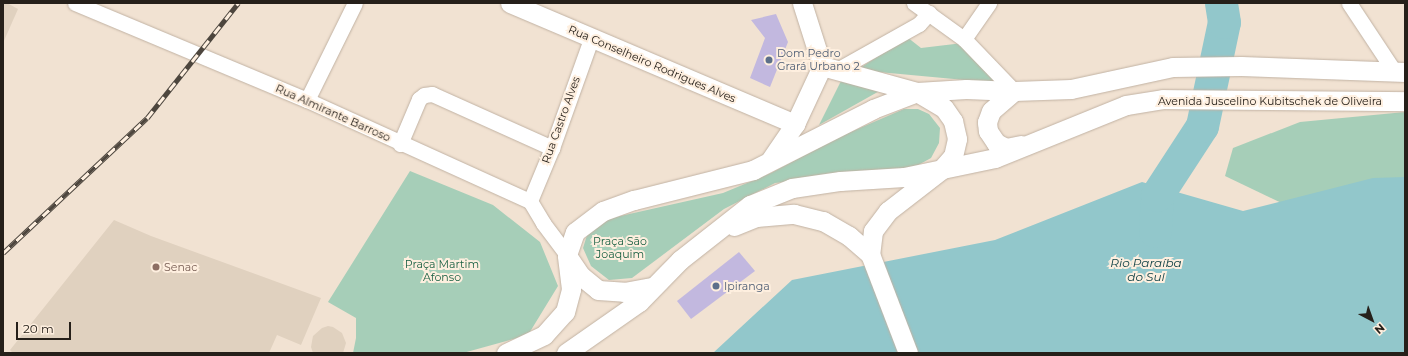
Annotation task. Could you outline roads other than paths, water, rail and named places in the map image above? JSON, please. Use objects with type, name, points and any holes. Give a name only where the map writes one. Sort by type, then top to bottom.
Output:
[{"type":"street","name":"Rua Almirante Barroso","points":[[75,3],[308,100],[400,144],[530,201]]},
{"type":"street","points":[[308,100],[355,3]]},
{"type":"street","name":"Rua Conselheiro Rodrigues Alves","points":[[510,3],[591,39],[795,124]]},
{"type":"street","points":[[802,3],[830,68]]},
{"type":"street","points":[[914,3],[964,39],[1014,91]]},
{"type":"street","points":[[964,39],[989,3]]},
{"type":"street","points":[[1349,3],[1400,71]]},
{"type":"street","points":[[770,161],[830,68],[919,24],[929,13]]},
{"type":"street","name":"Rua Castro Alves","points":[[530,201],[552,148],[591,39]]},
{"type":"street","points":[[506,353],[544,335],[565,312],[571,289],[567,255],[575,232],[603,211],[634,200],[753,170],[873,109],[917,92],[966,89],[1014,91],[1071,89],[1173,67],[1241,66],[1400,71]]},
{"type":"street","points":[[830,68],[917,92],[944,108],[953,121],[957,139],[954,156],[941,170],[888,210],[873,232],[871,257]]},
{"type":"street","points":[[1014,91],[991,111],[987,122],[988,131],[996,143],[1006,148],[1048,138]]},
{"type":"street","points":[[400,144],[419,99],[424,95],[432,94],[552,148]]},
{"type":"street","name":"Avenida Juscelino Kubitschek de Oliveira","points":[[566,353],[639,302],[680,260],[750,205],[792,188],[840,181],[904,177],[995,158],[1048,138],[1126,105],[1163,99],[1228,101],[1405,101]]},
{"type":"street","points":[[530,201],[543,223],[581,276],[598,290],[624,292],[653,287]]},
{"type":"street","points":[[709,237],[756,217],[794,214],[823,222],[849,236],[871,257],[908,353]]},
{"type":"water","name":"Rio Paraíba do Sul","points":[[1405,177],[1405,353],[713,353],[792,280],[995,240],[1142,182],[1243,211],[1373,178]]},
{"type":"waterway","points":[[1155,231],[1157,195],[1202,126],[1224,22],[1221,3]]},
{"type":"railway","points":[[3,253],[147,118],[238,3]]},
{"type":"place","name":"Dom Pedro Grará Urbano 2","points":[[769,60]]},
{"type":"place","name":"Senac","points":[[156,267]]},
{"type":"place","name":"Ipiranga","points":[[716,286]]},
{"type":"park label","name":"Praça São Joaquim","points":[[620,248]]},
{"type":"park label","name":"Praça Martim Afonso","points":[[442,271]]}]
